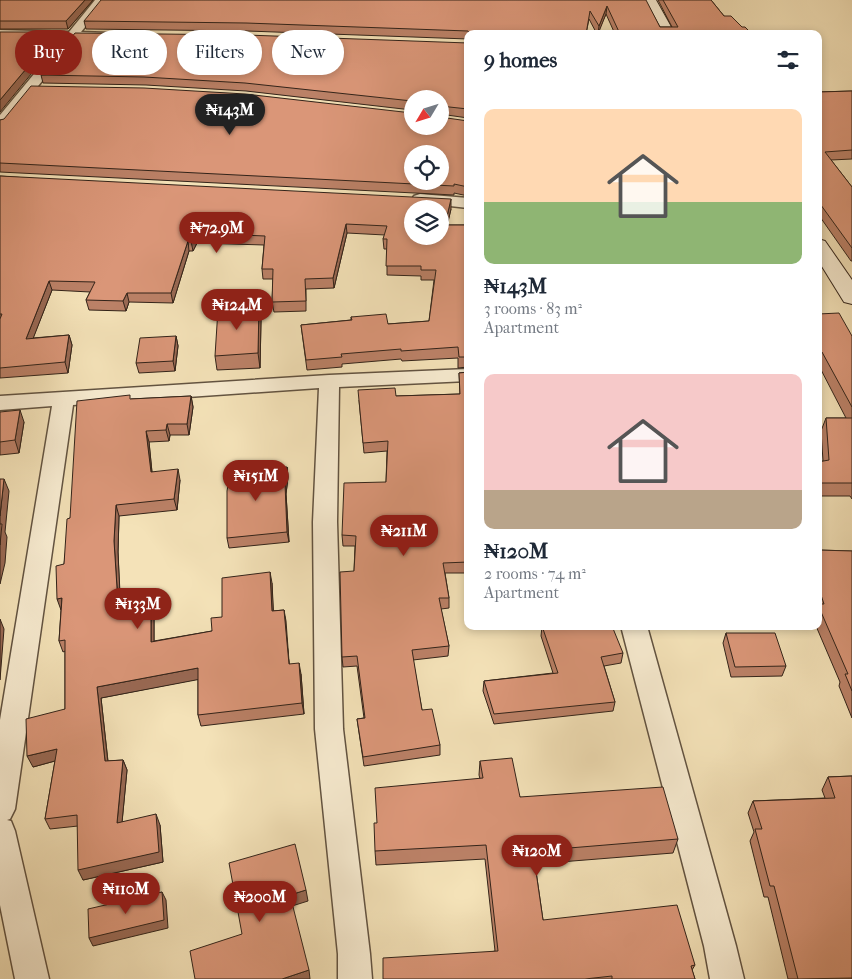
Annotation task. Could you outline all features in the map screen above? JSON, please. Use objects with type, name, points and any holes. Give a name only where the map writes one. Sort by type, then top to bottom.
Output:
[{"type":"street","points":[[74,30],[100,0]]},
{"type":"street","points":[[650,0],[666,30]]},
{"type":"street","points":[[0,34],[15,34]]},
{"type":"street","points":[[0,124],[38,75]]},
{"type":"street","points":[[27,89],[47,89]]},
{"type":"street","points":[[0,102],[17,102]]},
{"type":"street","points":[[401,198],[464,202]]},
{"type":"street","points":[[822,251],[852,297]]},
{"type":"street","points":[[0,403],[329,381],[464,375]]},
{"type":"street","points":[[329,381],[326,522],[329,729],[354,954],[355,979]]},
{"type":"street","points":[[0,809],[64,398]]},
{"type":"street","points":[[635,630],[718,937],[727,979]]},
{"type":"street","points":[[0,831],[32,979]]},
{"type":"building","points":[[0,0],[85,0],[66,21],[0,21]]},
{"type":"building","points":[[101,0],[646,0],[660,27],[678,27],[663,0],[711,0],[724,16],[731,16],[748,30],[618,30],[607,6],[599,26],[590,11],[587,30],[464,31],[246,23],[84,21]]},
{"type":"building","points":[[0,32],[15,32],[15,75],[21,75],[0,100]]},
{"type":"building","points":[[82,33],[92,33],[92,75],[167,75],[167,34],[177,34],[177,75],[262,75],[262,36],[272,36],[272,75],[344,75],[344,39],[464,43],[464,109],[449,107],[449,90],[404,90],[404,100],[245,83],[144,77],[41,75],[82,75]]},
{"type":"building","points":[[31,86],[144,88],[245,94],[404,112],[404,135],[449,135],[449,118],[464,120],[464,186],[454,184],[454,186],[449,186],[449,145],[404,145],[404,183],[0,163],[0,120],[4,119]]},
{"type":"building","points":[[852,91],[852,150],[825,152],[852,187],[852,248],[822,207],[822,92]]},
{"type":"building","points":[[0,176],[451,199],[449,208],[449,200],[404,200],[404,245],[449,245],[449,225],[464,225],[464,357],[459,357],[458,347],[341,354],[342,357],[306,360],[301,325],[352,320],[351,317],[386,314],[388,324],[429,321],[436,270],[421,270],[421,266],[386,266],[387,239],[383,239],[387,226],[346,224],[333,278],[305,279],[306,301],[272,302],[273,269],[262,269],[265,236],[195,233],[191,241],[188,241],[171,293],[127,293],[123,301],[86,300],[95,282],[49,281],[26,339],[69,335],[65,362],[0,368],[0,319],[2,314],[0,314]]},
{"type":"building","points":[[259,307],[258,353],[215,356],[218,309]]},
{"type":"building","points":[[839,313],[852,336],[852,407],[822,352],[822,314]]},
{"type":"building","points":[[176,336],[173,361],[136,363],[140,338]]},
{"type":"building","points":[[464,372],[464,562],[443,563],[449,598],[439,598],[449,646],[412,650],[422,710],[432,709],[440,745],[363,757],[357,719],[365,718],[357,656],[342,657],[340,572],[354,571],[356,536],[342,535],[344,483],[386,482],[388,441],[363,443],[358,390],[395,388],[396,396],[460,394],[459,373]]},
{"type":"building","points":[[130,395],[130,399],[191,396],[187,424],[167,424],[166,430],[146,431],[151,472],[178,469],[174,499],[116,505],[114,541],[118,603],[151,598],[151,642],[212,631],[211,618],[222,617],[222,578],[270,572],[272,611],[284,610],[289,664],[299,663],[302,703],[198,715],[198,668],[97,687],[105,761],[123,760],[117,823],[156,814],[159,852],[78,870],[77,815],[45,819],[57,749],[27,756],[26,719],[65,709],[65,640],[59,641],[62,598],[57,599],[56,566],[64,564],[67,519],[70,518],[77,401]]},
{"type":"building","points":[[20,410],[15,440],[0,442],[0,412]]},
{"type":"building","points":[[826,418],[852,418],[852,483],[822,483],[822,461],[829,460]]},
{"type":"building","points":[[287,467],[285,484],[287,532],[227,538],[227,491],[231,468]]},
{"type":"building","points":[[0,479],[4,479],[0,516]]},
{"type":"building","points":[[0,524],[2,524],[0,545]]},
{"type":"building","points":[[822,550],[852,551],[852,691],[845,674],[848,674],[822,614],[822,604],[824,604],[822,598]]},
{"type":"building","points":[[543,630],[614,630],[623,653],[601,657],[615,702],[494,714],[484,681],[558,673]]},
{"type":"building","points":[[726,633],[775,633],[786,666],[735,667]]},
{"type":"building","points":[[512,758],[520,797],[663,787],[678,839],[533,851],[543,920],[677,905],[695,965],[691,966],[695,979],[612,979],[612,976],[585,979],[383,979],[383,958],[498,951],[486,845],[375,851],[374,823],[377,823],[375,788],[483,778],[480,761]]},
{"type":"building","points":[[852,776],[852,978],[798,979],[774,886],[770,886],[755,829],[762,829],[753,801],[835,798],[828,777]]},
{"type":"building","points":[[295,844],[306,890],[290,895],[309,970],[282,979],[195,979],[190,951],[242,934],[229,863]]},
{"type":"building","points":[[162,892],[164,920],[89,938],[88,909]]}]
